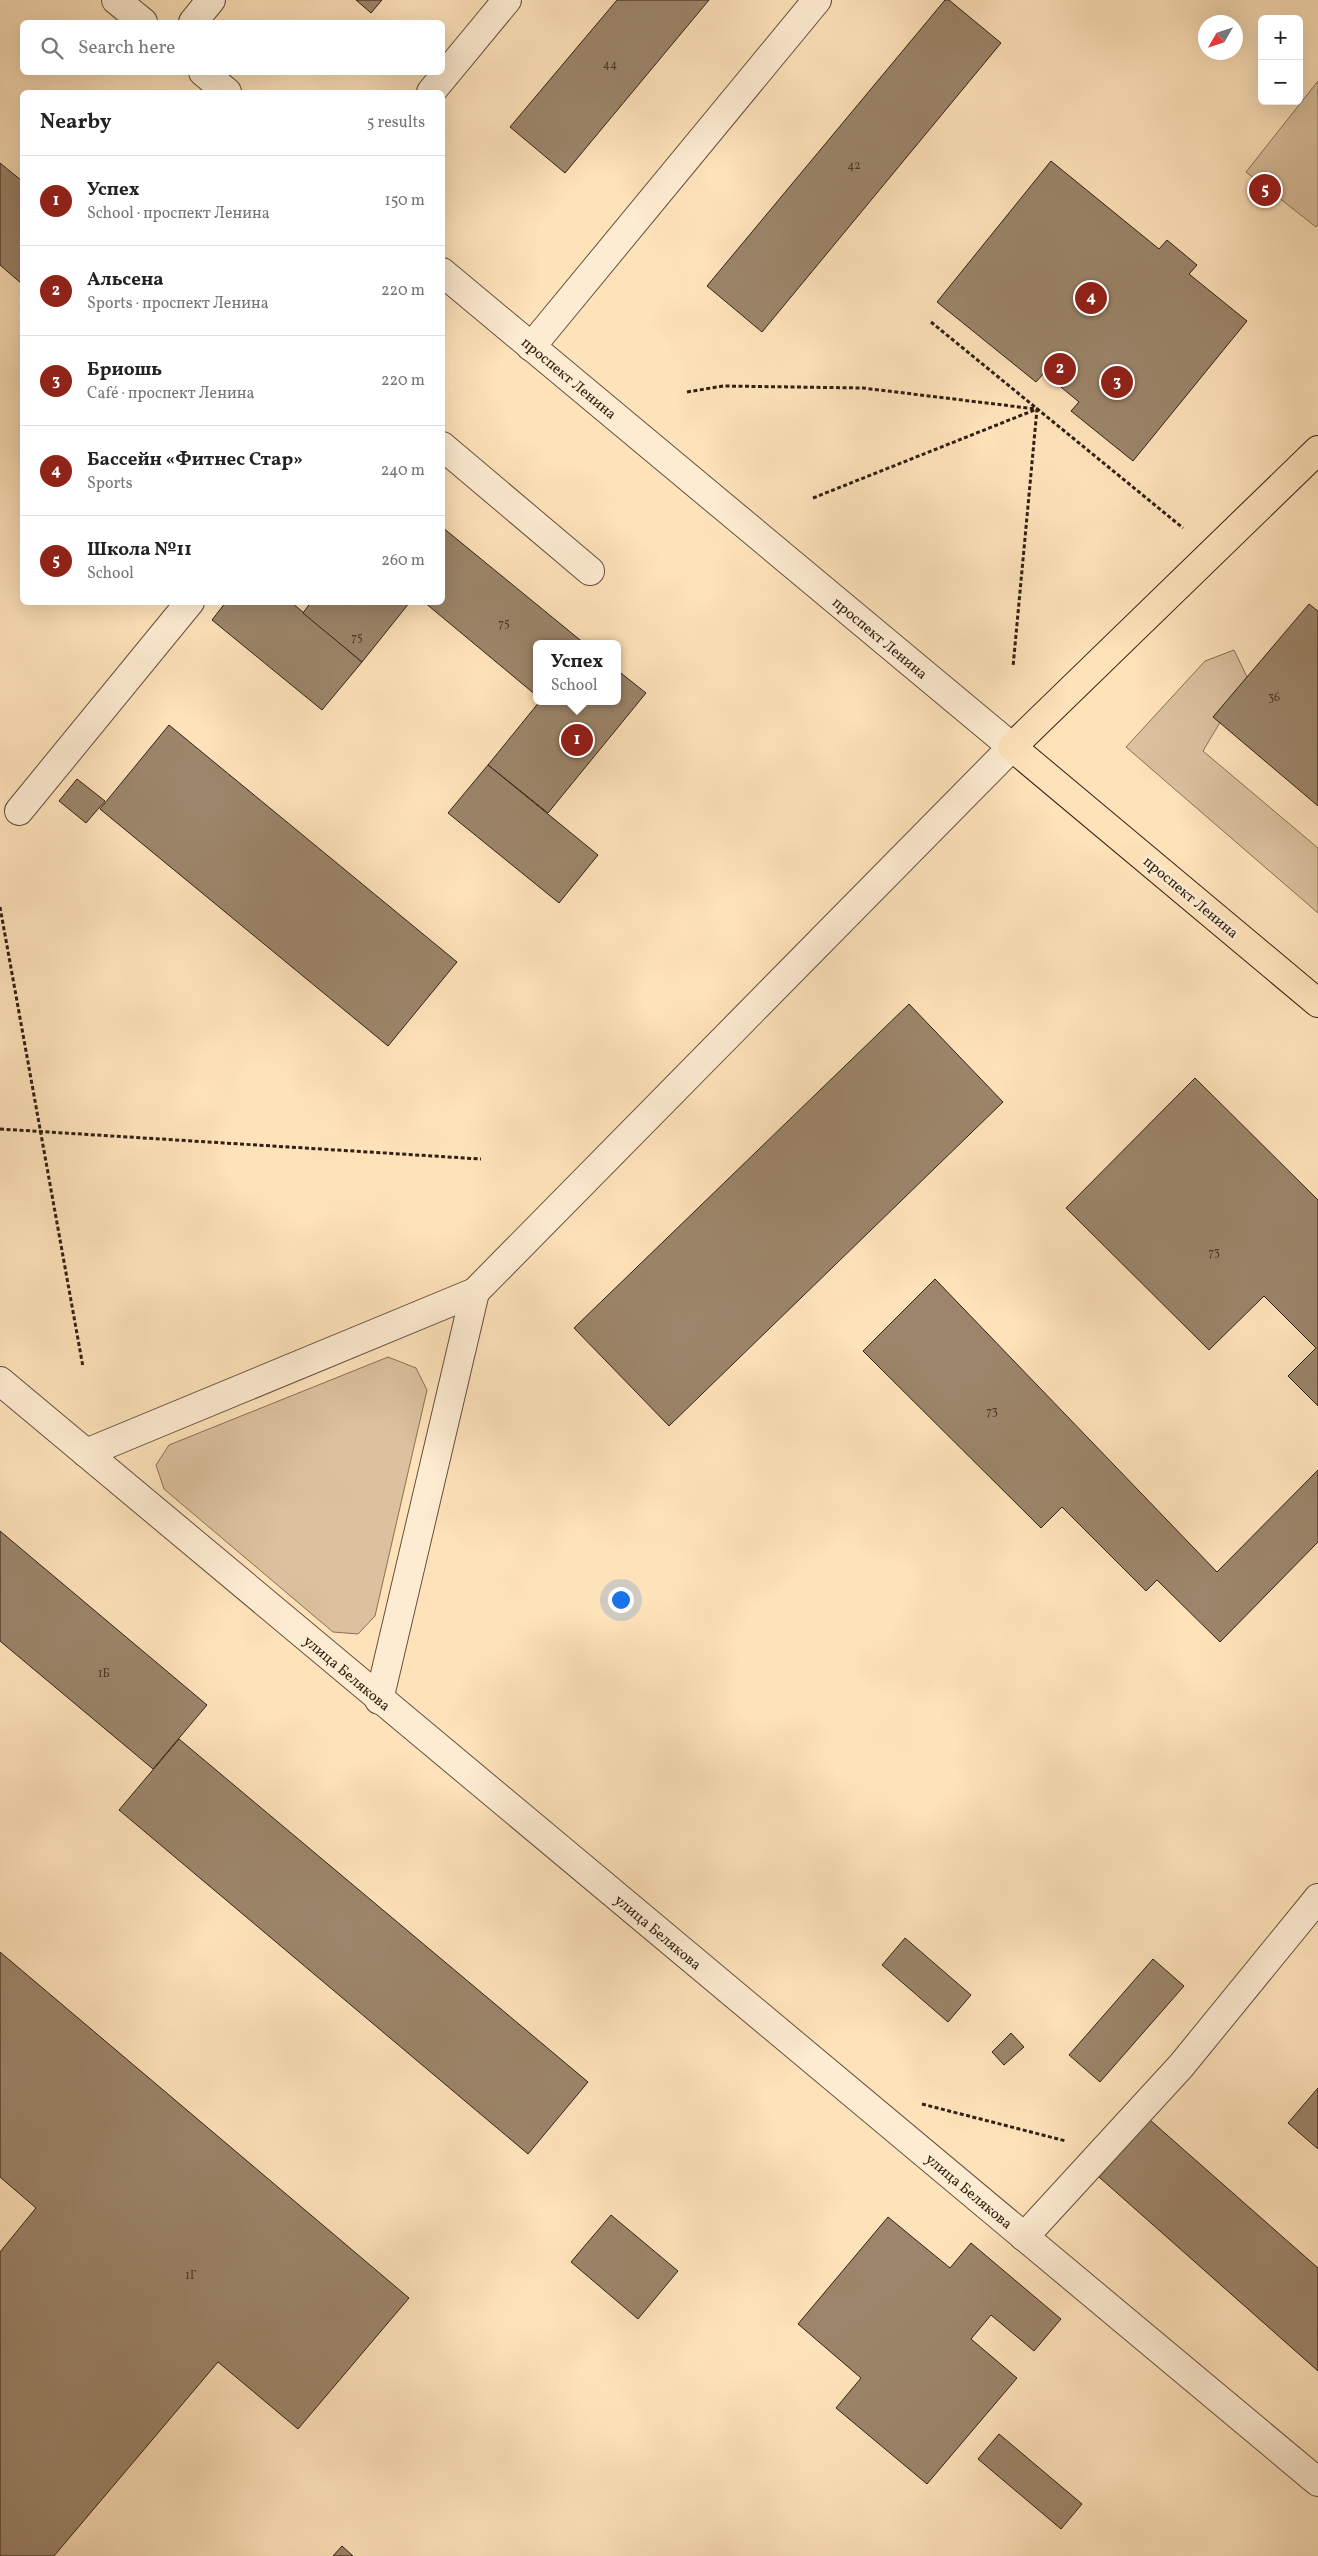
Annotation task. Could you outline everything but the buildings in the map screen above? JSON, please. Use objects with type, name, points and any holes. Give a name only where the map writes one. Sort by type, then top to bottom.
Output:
[{"type":"main road","points":[[1012,747],[1318,450]]},
{"type":"main road","name":"проспект Ленина","points":[[1012,747],[1318,1003]]},
{"type":"street","points":[[116,0],[141,20]]},
{"type":"street","points":[[195,20],[211,0]]},
{"type":"street","points":[[433,90],[507,0]]},
{"type":"street","points":[[532,346],[817,0]]},
{"type":"street","points":[[207,75],[225,90]]},
{"type":"street","name":"проспект Ленина","points":[[446,283],[532,346],[1012,747]]},
{"type":"street","points":[[445,449],[590,571]]},
{"type":"street","points":[[18,811],[188,605]]},
{"type":"street","points":[[86,1453],[475,1292],[1012,747]]},
{"type":"street","points":[[379,1700],[475,1292]]},
{"type":"street","name":"улица Белякова","points":[[0,1381],[379,1700],[1318,2482]]},
{"type":"street","points":[[1024,2236],[1181,2066],[1318,1898]]},
{"type":"path","points":[[931,322],[1183,528]]},
{"type":"path","points":[[687,392],[723,386],[863,388],[1037,409]]},
{"type":"path","points":[[813,498],[1037,409]]},
{"type":"path","points":[[1013,667],[1037,409]]},
{"type":"path","points":[[0,907],[83,1367]]},
{"type":"path","points":[[0,1129],[481,1159]]},
{"type":"path","points":[[919,2103],[1103,2150]]},
{"type":"shaded area","points":[[1318,81],[1318,224],[1316,227],[1246,172],[1299,105],[1303,105],[1303,100]]},
{"type":"shaded area","points":[[1234,650],[1247,677],[1203,751],[1318,848],[1318,913],[1126,747],[1205,661]]},
{"type":"shaded area","points":[[388,1357],[416,1368],[427,1390],[375,1616],[358,1634],[333,1632],[164,1489],[156,1465],[169,1445]]},
{"type":"place","name":"Школа №11","points":[[1265,190]]},
{"type":"place","name":"Бассейн «Фитнес Стар»","points":[[1091,298]]},
{"type":"place","name":"Альсена","points":[[1060,369]]},
{"type":"place","name":"Бриошь","points":[[1117,382]]},
{"type":"place","name":"Успех","points":[[577,740]]}]
